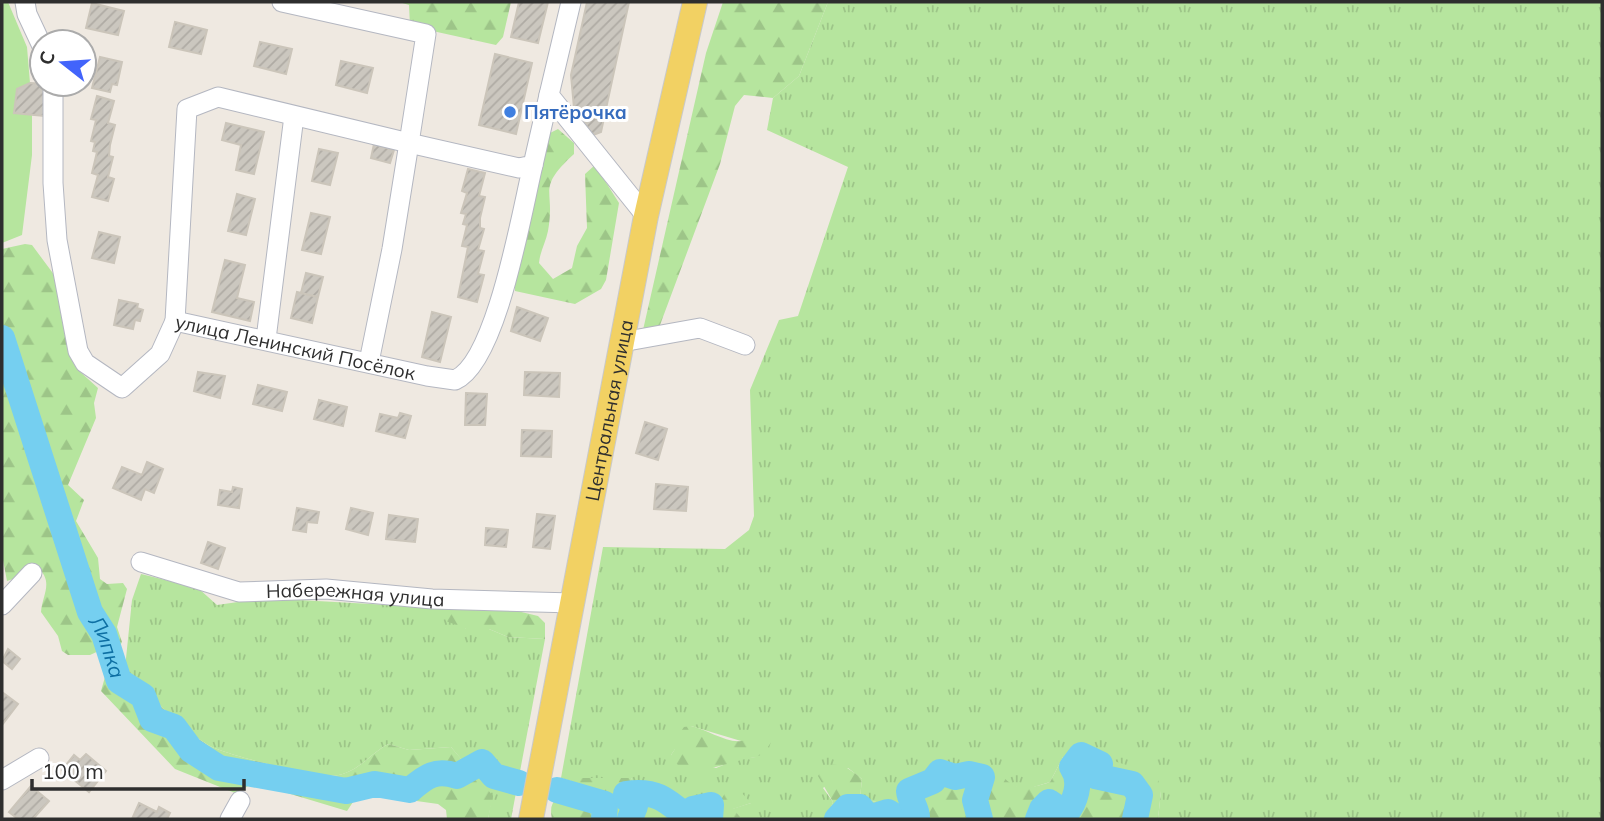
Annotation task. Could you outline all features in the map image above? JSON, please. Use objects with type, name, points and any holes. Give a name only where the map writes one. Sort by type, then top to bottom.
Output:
[{"type":"main road","name":"Центральная улица","points":[[531,819],[646,216],[695,2]]},
{"type":"street","points":[[25,2],[34,28]]},
{"type":"street","points":[[282,2],[426,34],[393,249],[369,362]]},
{"type":"street","name":"улица Ленинский Посёлок","points":[[533,165],[519,169],[218,97],[187,109],[174,321],[455,380],[471,369],[503,295],[571,2]]},
{"type":"street","points":[[548,95],[646,216]]},
{"type":"street","points":[[53,98],[53,183],[57,240],[78,351],[85,363],[122,388],[160,354],[174,321]]},
{"type":"street","points":[[266,339],[294,116]]},
{"type":"street","points":[[621,342],[700,328],[745,345]]},
{"type":"street","name":"Набережная улица","points":[[141,562],[239,592],[326,589],[432,599],[573,603]]},
{"type":"street","points":[[2,604],[32,573]]},
{"type":"street","points":[[2,780],[39,758]]},
{"type":"green space","points":[[2,2],[8,2],[27,47],[28,84],[17,89],[14,112],[32,115],[32,155],[22,235],[2,243]]},
{"type":"green space","points":[[399,2],[511,2],[503,37],[496,45],[410,26],[409,5]]},
{"type":"green space","points":[[723,2],[828,2],[799,76],[773,98],[744,95],[735,106],[720,164],[660,325],[643,330],[706,53]]},
{"type":"green space","points":[[828,2],[1602,2],[1602,819],[1158,819],[1161,791],[1063,757],[1050,782],[1024,790],[1009,784],[905,809],[860,798],[862,779],[848,768],[823,788],[833,802],[827,819],[742,819],[732,809],[751,803],[719,803],[702,819],[644,819],[645,802],[631,778],[561,778],[603,547],[725,549],[749,530],[754,516],[750,390],[779,320],[798,316],[848,167],[767,130],[773,98],[799,76]],"holes":[[[691,726],[741,741],[756,757],[741,758],[716,768],[671,755]]]},
{"type":"green space","points":[[558,129],[574,143],[574,154],[555,175],[549,190],[550,217],[539,263],[553,279],[572,268],[577,246],[587,228],[585,174],[595,165],[619,203],[606,280],[601,289],[575,304],[515,291],[515,278],[548,134]]},
{"type":"green space","points":[[32,245],[55,276],[77,369],[98,388],[94,403],[96,418],[68,485],[84,500],[76,521],[98,558],[100,579],[107,584],[123,583],[127,589],[117,627],[122,642],[116,653],[109,654],[103,649],[90,655],[68,655],[62,651],[58,636],[41,612],[46,580],[40,570],[7,581],[2,555],[2,249]]},
{"type":"green space","points":[[141,574],[198,588],[217,605],[238,602],[246,597],[443,608],[466,629],[489,629],[508,637],[545,639],[511,819],[488,819],[492,796],[451,747],[409,750],[388,744],[346,773],[329,775],[273,765],[208,745],[164,709],[125,668],[132,600]]},
{"type":"green space","points":[[443,608],[509,609],[538,616],[545,623],[545,639],[508,637],[489,629],[466,629],[446,621]]},
{"type":"green space","points":[[125,668],[164,710],[208,745],[273,765],[339,775],[359,766],[388,744],[409,750],[451,747],[493,796],[488,819],[447,819],[446,810],[438,804],[359,793],[347,811],[254,783],[235,793],[175,769],[101,691],[107,670]]},
{"type":"green space","points":[[691,726],[729,740],[741,741],[756,735],[768,735],[772,741],[763,754],[756,757],[709,768],[686,769],[677,764],[671,755],[675,749],[673,742],[684,727]]},
{"type":"green space","points":[[1074,748],[1157,775],[1161,791],[1158,819],[827,819],[833,802],[818,776],[824,766],[845,767],[862,779],[860,798],[904,809],[907,782],[938,765],[1000,773],[1011,784],[1029,788],[1050,782],[1063,757]]},
{"type":"green space","points":[[561,778],[631,778],[645,802],[644,819],[552,819],[553,804],[570,788],[571,781]]},
{"type":"green space","points":[[727,790],[740,791],[751,803],[733,809],[742,819],[702,819],[719,803]]},
{"type":"building","points":[[519,2],[548,2],[538,43],[511,37]]},
{"type":"building","points":[[587,2],[629,2],[601,132],[593,135],[574,108],[571,75]]},
{"type":"building","points":[[92,3],[124,11],[118,35],[98,31],[98,28],[86,28]]},
{"type":"building","points":[[175,22],[207,30],[201,54],[169,47]]},
{"type":"building","points":[[260,42],[292,49],[286,74],[254,66]]},
{"type":"building","points":[[495,54],[532,63],[516,134],[479,125]]},
{"type":"building","points":[[100,57],[122,62],[117,85],[112,84],[110,92],[98,89]]},
{"type":"building","points":[[341,61],[373,68],[367,93],[336,85]]},
{"type":"building","points":[[28,84],[28,98],[46,98],[44,116],[14,113],[17,89]]},
{"type":"building","points":[[98,96],[114,101],[108,123],[115,125],[109,156],[113,157],[108,177],[114,179],[108,201],[92,197],[98,175],[92,173],[97,152],[93,151],[95,142],[91,141],[96,120],[91,119]]},
{"type":"building","points":[[226,123],[264,132],[254,174],[236,170],[241,145],[222,140]]},
{"type":"building","points":[[374,144],[394,150],[390,163],[371,158]]},
{"type":"building","points":[[319,149],[338,153],[330,185],[312,181]]},
{"type":"building","points":[[468,169],[485,173],[479,196],[485,197],[480,218],[480,228],[484,229],[478,250],[484,251],[478,274],[484,275],[477,302],[458,297],[468,247],[462,246],[467,225],[463,224],[466,214],[461,213],[467,193],[462,191]]},
{"type":"building","points":[[237,194],[255,199],[246,235],[228,231]]},
{"type":"building","points":[[311,213],[330,217],[321,254],[302,250]]},
{"type":"building","points":[[99,232],[120,237],[114,263],[92,258]]},
{"type":"building","points":[[225,260],[245,265],[237,298],[254,302],[250,321],[212,312]]},
{"type":"building","points":[[306,273],[323,277],[318,297],[301,293]]},
{"type":"building","points":[[297,292],[318,297],[312,323],[291,318]]},
{"type":"building","points":[[119,300],[138,304],[137,308],[143,310],[140,321],[135,320],[133,329],[114,325]]},
{"type":"building","points":[[517,307],[548,318],[540,341],[511,331]]},
{"type":"building","points":[[432,312],[451,317],[440,362],[422,357]]},
{"type":"building","points":[[198,372],[225,376],[220,398],[194,391]]},
{"type":"building","points":[[525,372],[560,373],[559,397],[524,395]]},
{"type":"building","points":[[258,385],[287,392],[282,411],[253,404]]},
{"type":"building","points":[[466,393],[487,394],[485,425],[465,425]]},
{"type":"building","points":[[319,400],[347,407],[343,426],[314,419]]},
{"type":"building","points":[[400,413],[411,416],[405,438],[376,431],[380,414],[398,418]]},
{"type":"building","points":[[645,422],[667,429],[658,460],[636,453]]},
{"type":"building","points":[[522,430],[552,431],[551,457],[521,456]]},
{"type":"building","points":[[147,462],[163,469],[154,493],[145,489],[141,500],[113,488],[122,467],[142,475]]},
{"type":"building","points":[[656,484],[688,487],[686,511],[654,509]]},
{"type":"building","points":[[233,487],[242,489],[239,508],[218,505],[220,490],[232,492]]},
{"type":"building","points":[[297,508],[319,512],[317,523],[307,522],[306,532],[293,530]]},
{"type":"building","points":[[351,508],[373,513],[368,535],[346,529]]},
{"type":"building","points":[[537,514],[555,516],[550,549],[533,547]]},
{"type":"building","points":[[389,515],[418,519],[415,542],[386,539]]},
{"type":"building","points":[[486,528],[508,530],[506,547],[485,545]]},
{"type":"building","points":[[208,542],[225,548],[218,569],[201,563]]},
{"type":"building","points":[[8,649],[20,659],[12,669],[2,661]]},
{"type":"building","points":[[2,692],[18,704],[2,725]]},
{"type":"building","points":[[86,754],[106,771],[89,792],[62,770],[74,755],[80,760]]},
{"type":"building","points":[[31,786],[49,801],[33,819],[18,819],[9,812]]},
{"type":"building","points":[[139,803],[157,812],[159,807],[170,813],[167,819],[132,819]]},
{"type":"waterway","name":"Липка","points":[[2,338],[90,612],[104,634],[119,681],[143,696],[152,719],[174,727],[191,750],[219,768],[346,791],[375,784],[410,790],[432,775],[443,773],[457,776],[482,762],[494,776],[519,783]]},
{"type":"waterway","name":"Липка","points":[[1038,819],[1049,802],[1055,806],[1054,814],[1064,816],[1068,811],[1077,786],[1072,767],[1081,755],[1100,764],[1095,769],[1095,776],[1132,784],[1140,795],[1135,819]]},
{"type":"waterway","name":"Липка","points":[[917,819],[909,791],[933,781],[940,772],[955,777],[969,774],[982,777],[975,800],[980,819]]},
{"type":"waterway","name":"Липка","points":[[557,790],[605,804],[604,819]]},
{"type":"waterway","name":"Липка","points":[[630,819],[635,806],[627,799],[626,794],[636,793],[661,798],[689,819],[696,817],[693,809],[711,805],[710,819]]},
{"type":"waterway","name":"Липка","points":[[837,819],[848,807],[860,807],[869,818],[888,812],[899,819]]},
{"type":"place","name":"Пятёрочка","points":[[510,112]]}]
